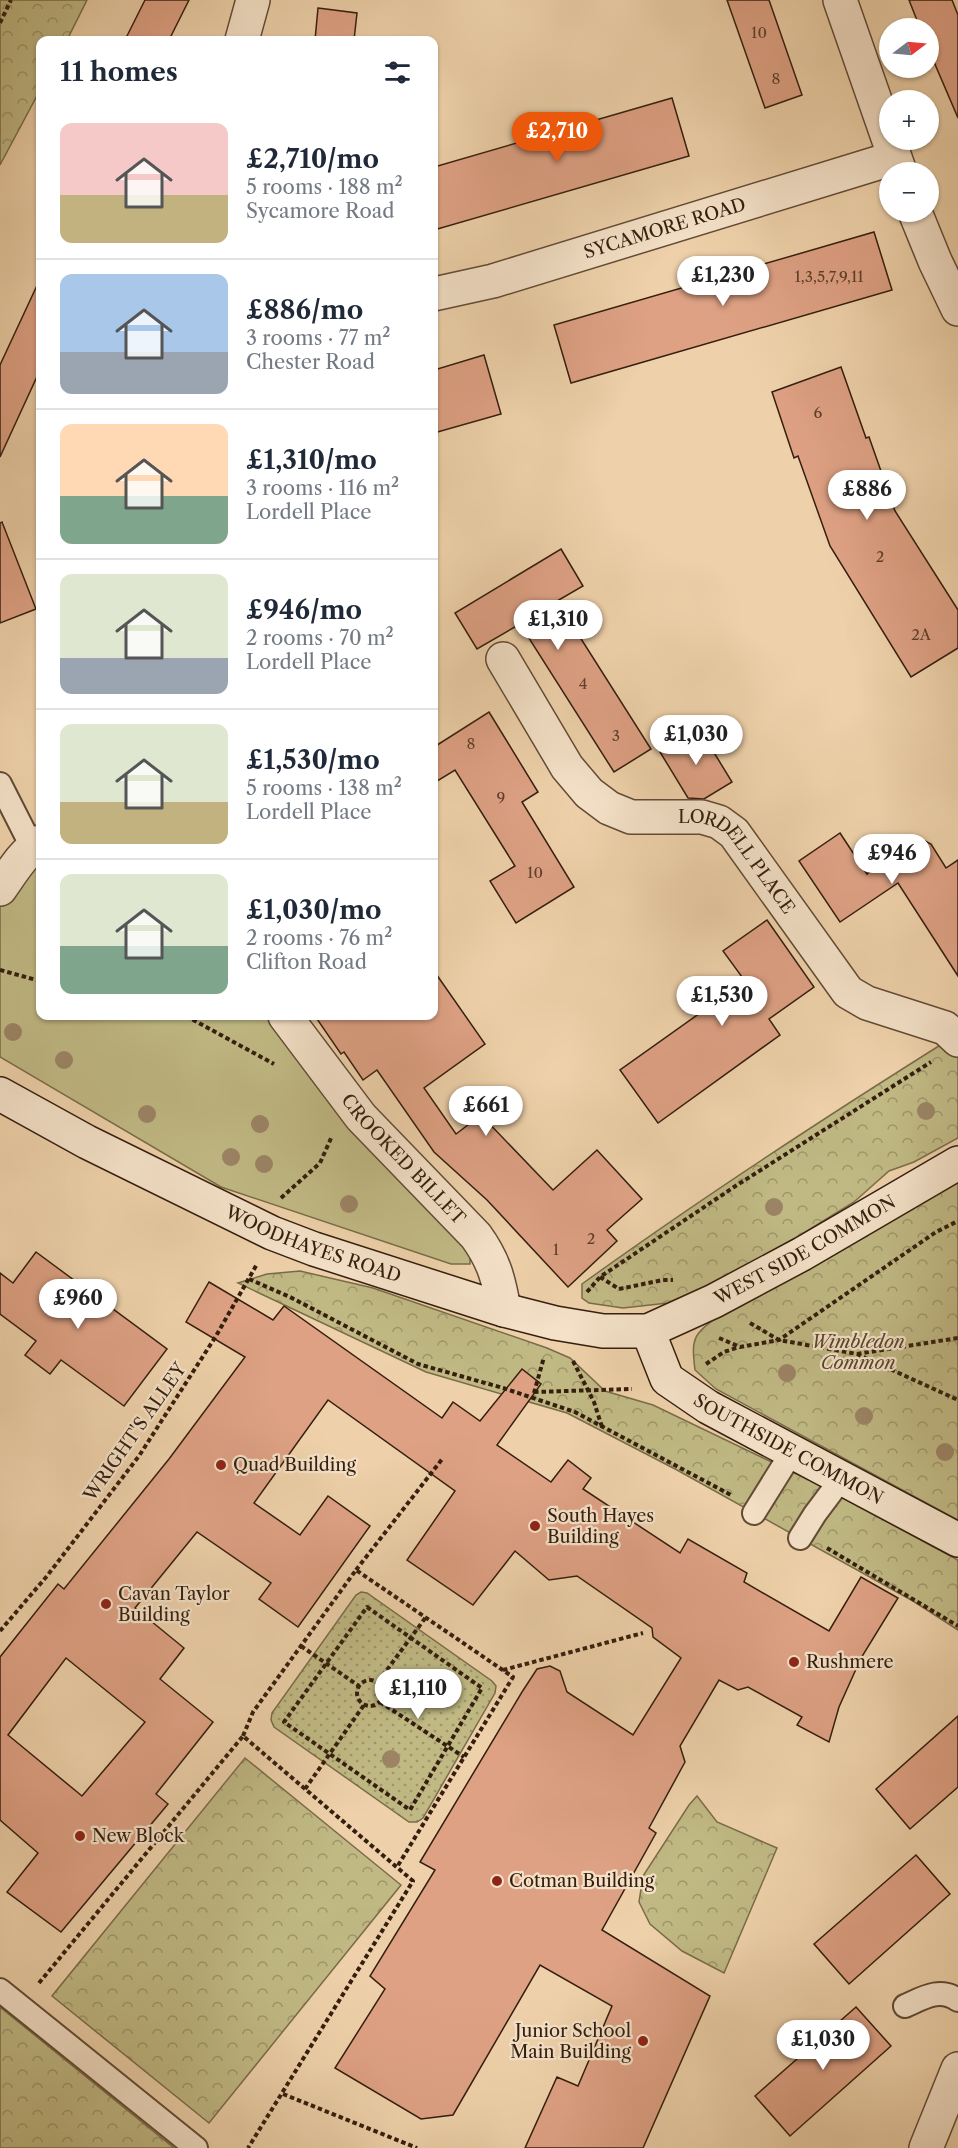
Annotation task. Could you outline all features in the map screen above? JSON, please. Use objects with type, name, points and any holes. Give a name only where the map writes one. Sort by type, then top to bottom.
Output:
[{"type":"street","points":[[243,36],[253,0]]},
{"type":"street","points":[[840,0],[896,162]]},
{"type":"street","name":"SYCAMORE ROAD","points":[[438,293],[493,281],[879,170]]},
{"type":"street","points":[[919,222],[958,309]]},
{"type":"street","name":"LORDELL PLACE","points":[[503,659],[567,767],[589,793],[609,808],[631,817],[702,817],[719,822],[734,833],[848,992],[867,1003],[945,1028],[948,1049]]},
{"type":"street","points":[[0,889],[22,859],[36,845]]},
{"type":"street","name":"CROOKED BILLET","points":[[288,1020],[361,1117],[476,1236],[489,1255],[498,1277],[504,1310]]},
{"type":"street","name":"WOODHAYES ROAD","points":[[0,1094],[87,1142],[265,1230],[314,1249],[504,1310],[555,1323],[603,1331],[661,1325]]},
{"type":"street","name":"WEST SIDE COMMON","points":[[661,1325],[714,1301],[802,1254],[958,1163]]},
{"type":"street","points":[[661,1325],[668,1379]]},
{"type":"street","name":"SOUTHSIDE COMMON","points":[[668,1379],[708,1407],[958,1540]]},
{"type":"street","points":[[926,2148],[958,2069]]},
{"type":"lane","points":[[0,784],[36,845]]},
{"type":"lane","points":[[755,1511],[792,1452]]},
{"type":"lane","points":[[801,1536],[842,1478]]},
{"type":"lane","points":[[0,1989],[196,2148]]},
{"type":"lane","points":[[905,2006],[933,1993],[952,1996],[958,2000]]},
{"type":"path","points":[[0,23],[11,0]]},
{"type":"path","points":[[0,970],[36,980]]},
{"type":"path","points":[[193,1020],[276,1065]]},
{"type":"path","points":[[582,1298],[600,1277],[762,1168],[948,1049]]},
{"type":"path","name":"WRIGHT'S ALLEY","points":[[0,1631],[46,1576],[139,1456],[216,1336],[249,1279],[265,1230],[280,1199],[320,1163],[335,1128],[361,1117]]},
{"type":"path","points":[[779,1340],[936,1232],[958,1221]]},
{"type":"path","points":[[249,1279],[290,1297],[418,1364],[503,1388],[575,1412],[755,1511]]},
{"type":"path","points":[[661,1325],[740,1347],[779,1340],[856,1354],[958,1400]]},
{"type":"path","points":[[856,1354],[958,1338]]},
{"type":"path","points":[[532,1399],[547,1348]]},
{"type":"path","points":[[572,1357],[594,1402],[602,1427]]},
{"type":"path","points":[[534,1392],[635,1389],[668,1379]]},
{"type":"path","points":[[20,2006],[243,1736],[254,1712],[301,1646],[356,1570],[443,1458]]},
{"type":"path","points":[[801,1536],[958,1626]]},
{"type":"path","points":[[356,1570],[513,1677],[397,1867]]},
{"type":"path","points":[[367,1607],[482,1688],[410,1810],[284,1722],[326,1663],[367,1607]]},
{"type":"path","points":[[378,1682],[426,1617]]},
{"type":"path","points":[[502,1670],[643,1633]]},
{"type":"path","points":[[301,1646],[359,1686]]},
{"type":"path","points":[[366,1680],[378,1682],[383,1689],[380,1702],[373,1706],[364,1705],[357,1694],[359,1686],[366,1680]]},
{"type":"path","points":[[380,1702],[464,1757]]},
{"type":"path","points":[[305,1789],[364,1705]]},
{"type":"path","points":[[243,1736],[413,1881],[248,2148]]},
{"type":"path","points":[[283,2094],[417,2148]]},
{"type":"green space","points":[[0,0],[87,0],[69,36],[36,36],[36,98],[0,165]]},
{"type":"green space","points":[[35,862],[36,1020],[270,1020],[470,1244],[470,1264],[451,1264],[221,1187],[0,1057],[0,906]]},
{"type":"green space","points":[[958,1034],[958,1138],[914,1162],[889,1171],[854,1202],[737,1274],[668,1303],[623,1308],[589,1303],[582,1298],[582,1284],[628,1251],[862,1094]]},
{"type":"green space","name":"Wimbledon Common","points":[[958,1177],[958,1520],[716,1389],[695,1370],[693,1350],[699,1332],[720,1315]]},
{"type":"green space","points":[[300,1271],[373,1288],[570,1358],[605,1391],[653,1405],[813,1482],[958,1560],[958,1630],[913,1601],[677,1470],[567,1413],[426,1372],[238,1283],[267,1274]]},
{"type":"green space","points":[[361,1592],[367,1593],[496,1686],[495,1693],[423,1818],[417,1822],[409,1822],[274,1727],[271,1720],[272,1713],[356,1595]]},
{"type":"green space","points":[[245,1758],[401,1885],[209,2123],[52,1996]]},
{"type":"green space","points":[[697,1796],[717,1822],[777,1848],[724,1973],[682,1951],[650,1924],[639,1902],[643,1876]]},
{"type":"green space","points":[[0,2007],[174,2148],[0,2148]]},
{"type":"building","points":[[145,0],[189,0],[171,36],[127,36]]},
{"type":"building","points":[[727,0],[769,0],[802,95],[765,108]]},
{"type":"building","points":[[909,0],[952,0],[958,15],[958,118],[939,74],[939,18],[916,18]]},
{"type":"building","points":[[318,8],[357,13],[354,36],[315,36]]},
{"type":"building","points":[[672,98],[689,156],[438,229],[438,166]]},
{"type":"building","points":[[874,232],[892,290],[571,383],[554,325]]},
{"type":"building","points":[[36,288],[36,379],[0,457],[0,365]]},
{"type":"building","points":[[484,355],[501,414],[438,432],[438,369]]},
{"type":"building","points":[[841,367],[895,511],[958,610],[958,648],[911,677],[830,546],[798,456],[794,458],[772,392]]},
{"type":"building","points":[[2,522],[36,609],[0,623],[0,523]]},
{"type":"building","points":[[561,549],[583,586],[557,601],[651,749],[614,772],[520,624],[477,649],[455,613]]},
{"type":"building","points":[[489,712],[538,792],[522,802],[574,887],[516,923],[490,881],[515,866],[455,770],[438,781],[438,744]]},
{"type":"building","points":[[699,728],[732,782],[704,799],[688,798],[660,752]]},
{"type":"building","points":[[840,833],[867,874],[899,845],[911,840],[931,844],[946,868],[958,860],[958,976],[898,883],[840,922],[799,861]]},
{"type":"building","points":[[767,920],[814,987],[769,1019],[780,1035],[658,1123],[620,1070],[745,981],[723,951]]},
{"type":"building","points":[[438,977],[485,1044],[424,1088],[456,1134],[481,1115],[553,1190],[597,1150],[642,1199],[607,1230],[617,1241],[568,1287],[487,1200],[434,1152],[377,1070],[363,1080],[344,1052],[341,1054],[318,1020],[438,1020]]},
{"type":"building","points":[[36,1252],[167,1349],[124,1406],[61,1360],[50,1374],[25,1355],[36,1341],[0,1314],[0,1273],[13,1283]]},
{"type":"building","points":[[209,1282],[273,1320],[284,1306],[442,1418],[453,1402],[480,1421],[522,1369],[541,1384],[497,1445],[551,1482],[568,1460],[591,1478],[583,1489],[680,1553],[688,1539],[747,1573],[744,1582],[829,1631],[861,1577],[898,1598],[861,1658],[839,1707],[829,1742],[797,1725],[802,1717],[748,1687],[738,1690],[719,1680],[680,1746],[685,1762],[649,1828],[656,1833],[602,1930],[710,1996],[643,2148],[525,2148],[557,2077],[578,2086],[612,2006],[540,1965],[453,2115],[421,2119],[335,2068],[385,1989],[370,1976],[435,1870],[420,1862],[537,1669],[550,1666],[560,1671],[567,1692],[633,1735],[681,1658],[653,1637],[652,1628],[577,1576],[549,1580],[515,1551],[473,1605],[407,1560],[455,1491],[328,1400],[254,1503],[300,1535],[328,1496],[370,1526],[298,1627],[259,1599],[271,1583],[197,1532],[135,1608],[184,1648],[160,1679],[213,1722],[156,1794],[168,1804],[61,1932],[7,1892],[38,1853],[0,1820],[0,1657],[58,1584],[64,1589],[169,1459],[245,1357],[186,1322]],"holes":[[[66,1658],[145,1722],[82,1796],[8,1735]]]},
{"type":"building","points":[[958,1716],[958,1787],[910,1829],[876,1789]]},
{"type":"building","points":[[916,1855],[950,1894],[849,1984],[814,1944]]},
{"type":"building","points":[[856,2007],[891,2046],[790,2136],[755,2096]]},
{"type":"place","name":"Quad Building","points":[[221,1465]]},
{"type":"place","name":"South Hayes Building","points":[[535,1526]]},
{"type":"place","name":"Cavan Taylor Building","points":[[106,1604]]},
{"type":"place","name":"Rushmere","points":[[794,1662]]},
{"type":"place","name":"New Block","points":[[80,1836]]},
{"type":"place","name":"Cotman Building","points":[[497,1881]]},
{"type":"place","name":"Junior School Main Building","points":[[643,2041]]}]
